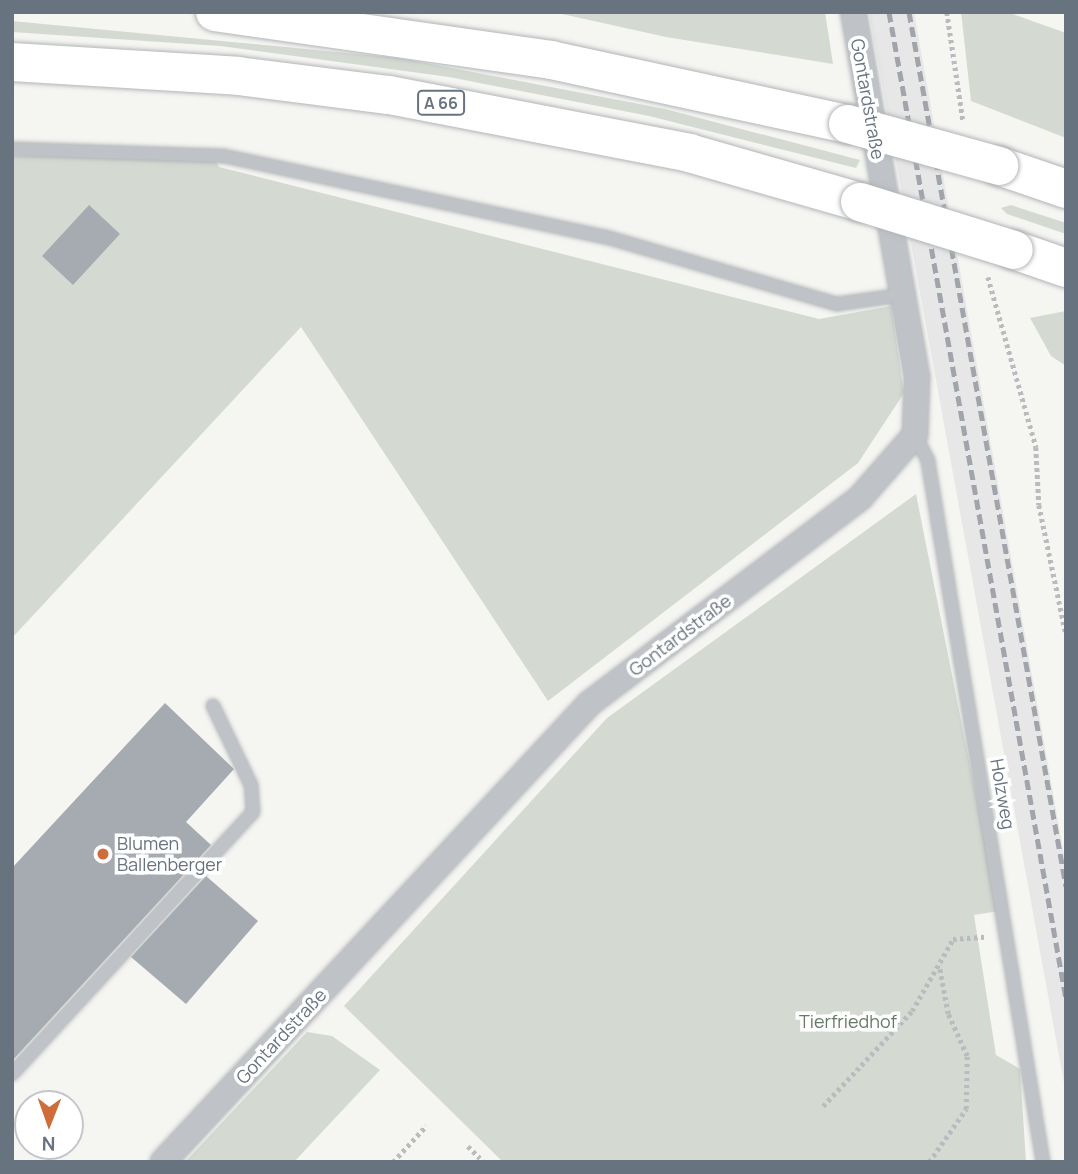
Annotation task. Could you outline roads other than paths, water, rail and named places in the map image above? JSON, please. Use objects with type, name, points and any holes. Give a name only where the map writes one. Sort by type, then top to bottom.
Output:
[{"type":"highway","points":[[215,12],[551,60],[848,124],[999,166],[1066,189]]},
{"type":"highway","name":"A 66","points":[[12,62],[224,75],[389,94],[689,153],[860,202],[1000,256],[1066,268]]},
{"type":"street","name":"Gontardstraße","points":[[163,1162],[590,703],[860,498],[915,435],[917,377],[853,12]]},
{"type":"lane","points":[[12,149],[224,156],[606,237],[836,304],[903,295]]},
{"type":"lane","name":"Holzweg","points":[[915,435],[929,461],[1009,936],[1043,1162]]},
{"type":"lane","points":[[12,1073],[253,812],[251,785],[213,706]]},
{"type":"railway","points":[[889,12],[1066,999]]},
{"type":"railway","points":[[909,12],[1066,886]]},
{"type":"place","name":"Blumen Ballenberger","points":[[103,854]]},
{"type":"park label","name":"Tierfriedhof","points":[[848,1021]]}]
